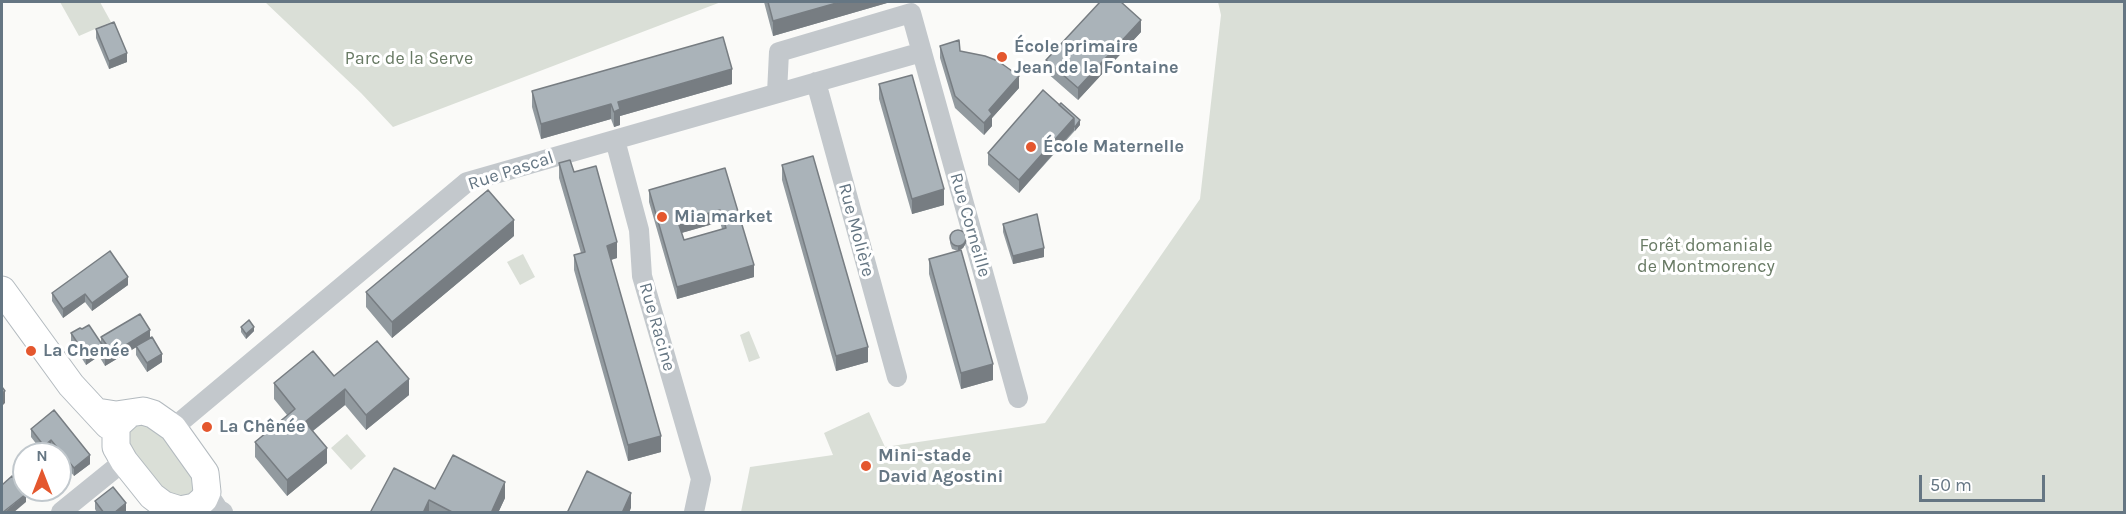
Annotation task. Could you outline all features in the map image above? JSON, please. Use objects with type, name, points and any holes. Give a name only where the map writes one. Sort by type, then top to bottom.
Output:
[{"type":"main road","points":[[2,290],[71,385],[87,404],[104,419],[120,450],[152,496],[196,507],[207,481],[201,465],[173,428],[153,414],[143,411],[109,415],[97,412]]},
{"type":"main road","points":[[120,450],[117,425],[129,414]]},
{"type":"street","name":"Rue Corneille","points":[[777,93],[779,52],[911,13],[1018,398]]},
{"type":"street","name":"Rue Pascal","points":[[173,428],[467,182],[922,52]]},
{"type":"street","name":"Rue Molière","points":[[816,82],[897,377]]},
{"type":"street","name":"Rue Racine","points":[[615,140],[639,230],[642,276],[701,479],[694,513]]},
{"type":"street","points":[[62,513],[120,450]]},
{"type":"green space","points":[[60,2],[100,2],[111,22],[79,36]]},
{"type":"green space","name":"Parc de la Serve","points":[[265,2],[721,2],[393,127],[361,93]]},
{"type":"green space","name":"Forêt domaniale de Montmorency","points":[[1218,2],[2124,2],[2124,512],[741,512],[750,467],[833,455],[824,433],[869,412],[885,447],[1045,423],[1200,199],[1221,15]]},
{"type":"green space","points":[[523,254],[535,277],[520,285],[507,262]]},
{"type":"green space","points":[[749,331],[760,358],[749,362],[740,335]]},
{"type":"green space","points":[[137,422],[155,425],[197,480],[193,495],[172,502],[128,450],[126,429]]},
{"type":"green space","points":[[347,434],[366,456],[351,470],[331,448]]},
{"type":"building","points":[[768,2],[840,2],[773,21]]},
{"type":"building","points":[[1100,2],[1121,2],[1141,20],[1078,88],[1046,60]]},
{"type":"building","points":[[114,22],[127,53],[109,61],[96,29]]},
{"type":"building","points":[[723,37],[732,69],[618,102],[620,109],[614,112],[611,104],[541,124],[532,91]]},
{"type":"building","points":[[959,40],[960,51],[998,61],[1019,76],[989,110],[992,114],[984,123],[955,96],[940,46]]},
{"type":"building","points":[[912,75],[944,189],[912,199],[879,84]]},
{"type":"building","name":"École Maternelle","points":[[1043,90],[1074,118],[1019,180],[988,153]]},
{"type":"building","points":[[1061,103],[1080,120],[1075,127],[1074,118],[1059,105]]},
{"type":"building","points":[[813,156],[868,347],[836,356],[782,165]]},
{"type":"building","points":[[570,160],[574,172],[596,166],[617,242],[607,246],[661,436],[628,445],[574,255],[585,252],[559,163]]},
{"type":"building","points":[[725,168],[754,265],[677,287],[649,190]],"holes":[[[720,210],[726,228],[684,240],[678,222]]]},
{"type":"building","points":[[488,190],[514,220],[392,322],[366,292]]},
{"type":"building","points":[[1037,214],[1044,248],[1013,256],[1003,224]]},
{"type":"building","points":[[958,230],[966,238],[958,246],[950,238]]},
{"type":"building","points":[[961,250],[993,364],[961,373],[929,259]]},
{"type":"building","points":[[110,251],[128,277],[92,303],[85,294],[63,309],[52,293]]},
{"type":"building","points":[[140,314],[150,330],[105,358],[99,348],[86,356],[71,333],[89,325],[103,346],[106,344],[101,337]]},
{"type":"building","points":[[249,320],[254,327],[246,334],[241,327]]},
{"type":"building","points":[[152,337],[162,354],[147,363],[136,346]]},
{"type":"building","points":[[377,341],[409,379],[366,415],[345,389],[305,422],[327,448],[287,480],[255,442],[295,409],[274,383],[313,351],[334,376]]},
{"type":"building","points":[[54,410],[90,455],[74,468],[72,466],[72,442],[53,442],[51,440],[41,442],[31,429]]},
{"type":"building","points":[[453,455],[505,482],[491,513],[454,513],[429,500],[423,513],[373,513],[371,511],[394,468],[435,489]]},
{"type":"building","points":[[587,471],[631,493],[622,513],[567,513]]},
{"type":"building","points":[[12,476],[12,502],[16,502],[2,513],[2,485]]},
{"type":"building","points":[[113,487],[126,503],[114,513],[104,513],[95,501]]},
{"type":"place","name":"École primaire Jean de la Fontaine","points":[[1002,57]]},
{"type":"place","name":"École Maternelle","points":[[1031,147]]},
{"type":"place","name":"Mia market","points":[[662,217]]},
{"type":"place","name":"La Chenée","points":[[31,351]]},
{"type":"place","name":"La Chênée","points":[[207,427]]},
{"type":"place","name":"Mini-stade David Agostini","points":[[866,466]]}]
